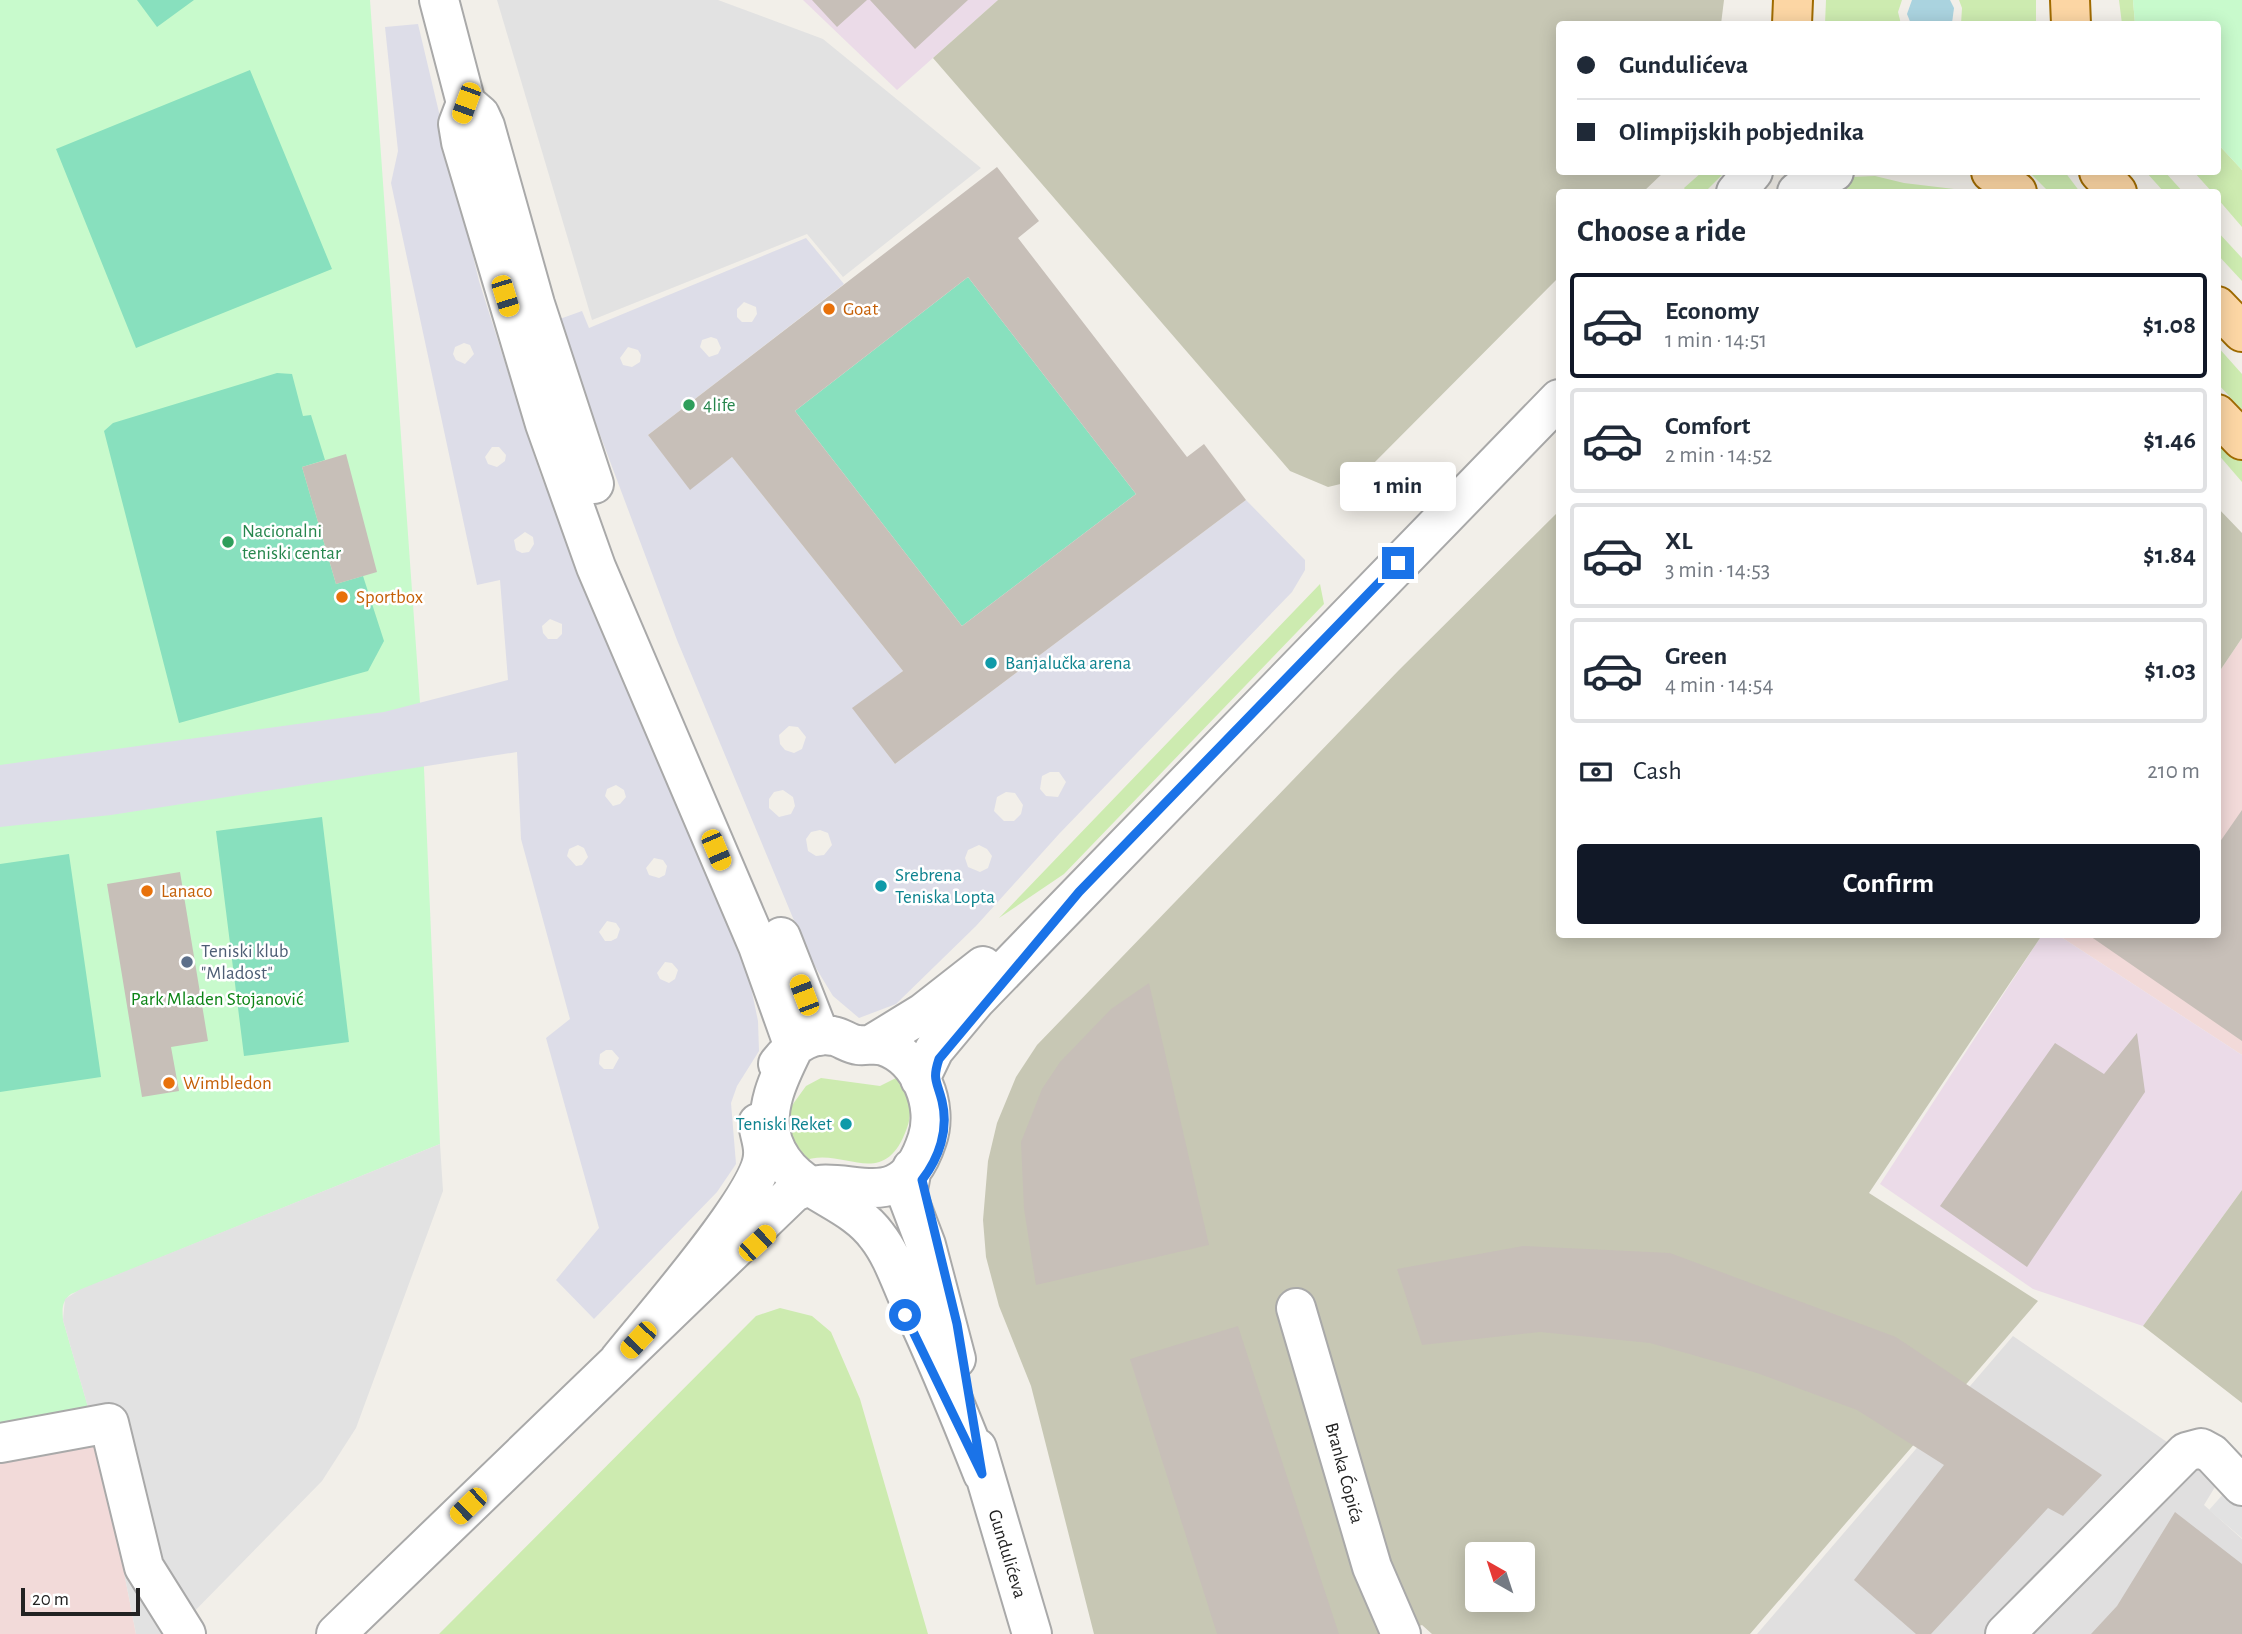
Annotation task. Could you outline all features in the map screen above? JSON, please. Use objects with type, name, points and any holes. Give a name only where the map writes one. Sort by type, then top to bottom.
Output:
[{"type":"main road","points":[[1792,21],[1793,0]]},
{"type":"main road","points":[[1995,175],[2013,189]]},
{"type":"main road","points":[[2102,175],[2114,189]]},
{"type":"main road","points":[[2221,310],[2242,332]]},
{"type":"main road","points":[[2221,418],[2242,440]]},
{"type":"street","points":[[439,0],[466,103],[458,124],[461,142],[545,424],[596,567],[758,946],[807,1041]]},
{"type":"street","points":[[1739,189],[1751,175]]},
{"type":"street","points":[[1801,189],[1827,175]]},
{"type":"street","points":[[927,1077],[939,1059],[1079,892],[1556,402]]},
{"type":"street","points":[[775,1091],[791,1070],[809,1056],[821,1054],[863,1060],[876,1058],[882,1046],[1079,892]]},
{"type":"street","points":[[832,1036],[856,1045],[882,1046],[927,1077],[943,1103],[943,1135],[934,1164],[889,1204],[816,1198],[769,1150],[758,1125],[762,1095],[769,1075],[807,1041],[832,1036]]},
{"type":"street","points":[[619,1360],[751,1189],[769,1150],[769,1118],[775,1091],[807,1041]]},
{"type":"street","name":"Gundulićeva","points":[[913,1181],[957,1324],[982,1474],[1032,1634]]},
{"type":"street","points":[[336,1634],[619,1360],[816,1198]]},
{"type":"street","name":"Gundulićeva","points":[[816,1198],[860,1232],[870,1246],[982,1474]]},
{"type":"street","name":"Branka Ćopića","points":[[1296,1308],[1371,1567],[1401,1634]]},
{"type":"street","points":[[0,1444],[109,1423],[144,1567],[186,1634]]},
{"type":"street","points":[[2005,1634],[2186,1452],[2201,1448],[2212,1454],[2242,1486]]},
{"type":"shaded area","points":[[497,0],[718,0],[823,39],[981,168],[843,277],[807,234],[592,320]]},
{"type":"shaded area","points":[[803,0],[998,0],[897,90]]},
{"type":"shaded area","points":[[998,0],[1724,0],[1721,21],[1556,21],[1556,175],[1661,175],[1646,189],[1556,189],[1556,280],[1357,480],[1328,487],[1290,471],[933,58]]},
{"type":"shaded area","points":[[418,24],[479,281],[541,476],[743,949],[758,1021],[759,1051],[737,1086],[731,1103],[736,1164],[717,1192],[594,1319],[556,1280],[599,1228],[546,1038],[570,1019],[521,839],[517,752],[111,815],[0,827],[0,765],[384,712],[508,680],[500,580],[477,585],[391,183],[398,151],[385,27]],"holes":[[[464,343],[470,345],[474,354],[465,364],[456,360],[453,354],[455,347]],[[492,447],[499,447],[506,455],[505,461],[497,467],[488,464],[485,457]],[[525,532],[533,537],[534,544],[529,552],[516,550],[514,540]],[[550,619],[562,624],[562,634],[557,639],[548,639],[542,626]],[[616,785],[624,790],[626,797],[620,804],[613,806],[605,796],[607,789]],[[578,845],[584,848],[588,857],[582,865],[576,866],[567,856],[569,849]],[[654,858],[663,860],[667,866],[665,875],[659,878],[649,875],[646,868]],[[607,921],[616,923],[620,929],[617,938],[605,941],[599,932]],[[665,962],[672,963],[678,970],[675,979],[669,983],[660,979],[657,973]],[[612,1050],[619,1058],[613,1069],[604,1069],[599,1064],[600,1054]]]},
{"type":"shaded area","points":[[806,238],[844,284],[648,435],[690,489],[732,457],[903,671],[853,708],[895,764],[1246,500],[1305,560],[1305,570],[1292,592],[1059,834],[976,926],[896,1004],[859,1018],[833,996],[816,968],[793,918],[677,640],[557,320],[582,311],[589,328]],"holes":[[[744,302],[756,307],[757,314],[752,322],[742,322],[737,317],[737,309]],[[711,337],[717,339],[721,348],[718,354],[709,357],[700,347],[702,340]],[[628,347],[638,350],[641,355],[640,362],[632,367],[623,365],[620,358]],[[789,726],[798,727],[806,737],[802,749],[794,753],[785,750],[780,744],[779,735]],[[1050,772],[1059,772],[1066,782],[1058,797],[1046,796],[1040,789],[1042,776]],[[783,790],[793,797],[795,806],[791,814],[779,817],[769,808],[769,799],[774,792]],[[1006,792],[1015,793],[1023,805],[1021,814],[1014,821],[1004,821],[994,811],[997,797]],[[820,830],[828,833],[832,845],[824,855],[816,856],[808,851],[806,839],[811,832]],[[979,845],[987,849],[992,856],[988,868],[980,872],[968,867],[965,858],[968,850]]]},
{"type":"shaded area","points":[[2221,511],[2242,533],[2242,638],[2221,669]]},
{"type":"shaded area","points":[[1556,514],[1556,938],[2040,938],[1869,1193],[2038,1301],[1750,1634],[1432,1634],[1422,1625],[1396,1634],[1094,1634],[1031,1386],[999,1306],[986,1257],[983,1220],[988,1161],[997,1123],[1016,1077],[1037,1045],[1399,670]]},
{"type":"shaded area","points":[[2242,638],[2242,1055],[2063,938],[2221,938],[2221,669]]},
{"type":"shaded area","points":[[2040,938],[2063,938],[2242,1055],[2242,1190],[2143,1326],[2033,1289],[1880,1184]]},
{"type":"shaded area","points":[[440,1144],[443,1191],[356,1428],[322,1481],[179,1627],[171,1634],[136,1634],[101,1453],[63,1320],[65,1299],[79,1290]]},
{"type":"shaded area","points":[[2242,1190],[2242,1403],[2143,1326]]},
{"type":"shaded area","points":[[2013,1336],[2209,1471],[2218,1482],[2204,1505],[2242,1539],[2242,1634],[1757,1634]]},
{"type":"shaded area","points":[[87,1441],[101,1453],[136,1634],[0,1634],[0,1457]]},
{"type":"shaded area","points":[[2242,1473],[2242,1538],[2209,1510]]},
{"type":"green space","name":"Park Mladen Stojanović","points":[[0,0],[370,0],[423,745],[440,1144],[71,1294],[63,1305],[63,1320],[88,1407],[0,1424]]},
{"type":"green space","points":[[137,0],[194,0],[157,27]]},
{"type":"green space","points":[[1826,0],[1902,0],[1898,12],[1900,21],[1825,21]]},
{"type":"green space","points":[[1959,0],[2036,0],[2036,21],[1961,21],[1962,8]]},
{"type":"green space","points":[[2119,0],[2133,0],[2135,21],[2122,21]]},
{"type":"green space","points":[[2133,0],[2242,0],[2242,170],[2221,147],[2221,21],[2135,21]]},
{"type":"green space","points":[[250,70],[332,269],[136,348],[56,149]]},
{"type":"green space","points":[[2221,147],[2242,170],[2242,227],[2221,203],[2221,189],[2209,189],[2197,175],[2221,175]]},
{"type":"green space","points":[[1699,175],[1722,175],[1708,189],[1684,188]]},
{"type":"green space","points":[[2032,175],[2067,175],[2078,189],[2046,189]]},
{"type":"green space","points":[[2149,175],[2168,175],[2180,189],[2161,189]]},
{"type":"green space","points":[[1875,176],[1904,183],[1954,189],[1825,189],[1851,177]]},
{"type":"green space","points":[[2221,235],[2242,258],[2242,281],[2221,258]]},
{"type":"green space","points":[[968,277],[1136,494],[962,626],[795,411]]},
{"type":"green space","points":[[2221,350],[2242,374],[2242,410],[2221,387]]},
{"type":"green space","name":"Nacionalni teniski centar","points":[[277,373],[292,374],[303,416],[311,415],[325,460],[302,467],[336,584],[363,576],[384,641],[368,671],[179,723],[104,431],[113,423]]},
{"type":"green space","points":[[2221,444],[2242,455],[2242,482],[2221,458]]},
{"type":"green space","points":[[1320,584],[1324,604],[1064,874],[999,918]]},
{"type":"green space","points":[[322,817],[349,1042],[244,1056],[216,831]]},
{"type":"green space","points":[[69,854],[101,1077],[0,1092],[0,864]]},
{"type":"green space","points":[[821,1078],[880,1086],[896,1078],[907,1095],[910,1114],[907,1128],[897,1148],[886,1159],[874,1163],[831,1158],[801,1162],[791,1147],[788,1111],[806,1086]]},
{"type":"green space","points":[[780,1308],[812,1316],[831,1332],[860,1399],[928,1634],[439,1634],[756,1316]]},
{"type":"water","points":[[1912,0],[1950,0],[1954,8],[1952,21],[1910,21],[1907,14]]},
{"type":"building","points":[[812,0],[867,0],[837,27]]},
{"type":"building","points":[[870,0],[968,0],[915,49]]},
{"type":"building","points":[[997,167],[1039,221],[1018,238],[1187,457],[1204,444],[1246,500],[895,764],[852,708],[903,671],[732,457],[690,490],[648,435]],"holes":[[[968,277],[1136,494],[962,626],[795,411]]]},
{"type":"building","points":[[346,454],[377,572],[336,584],[302,467]]},
{"type":"building","points":[[2242,810],[2242,1041],[2093,938],[2221,938],[2221,840]]},
{"type":"building","points":[[180,872],[208,1041],[171,1047],[179,1091],[142,1097],[107,884]]},
{"type":"building","points":[[1149,983],[1209,1245],[1036,1285],[1024,1209],[1021,1142],[1042,1089],[1060,1062],[1111,1009]]},
{"type":"building","points":[[2137,1033],[2145,1092],[2027,1267],[1940,1206],[2055,1043],[2104,1074]]},
{"type":"building","points":[[1523,1246],[1670,1253],[1896,1337],[2102,1475],[2063,1516],[2048,1508],[1931,1634],[1916,1634],[1854,1580],[1944,1465],[1857,1410],[1757,1373],[1650,1343],[1540,1332],[1422,1345],[1397,1269]]},
{"type":"building","points":[[1238,1326],[1339,1634],[1217,1634],[1130,1359]]},
{"type":"building","points":[[2175,1512],[2242,1564],[2242,1634],[2091,1634],[2117,1606]]},
{"type":"place","name":"Goat","points":[[829,309]]},
{"type":"place","name":"4life","points":[[689,405]]},
{"type":"place","name":"Nacionalni teniski centar","points":[[228,542]]},
{"type":"place","name":"Sportbox","points":[[342,597]]},
{"type":"place","name":"Banjalučka arena","points":[[991,663]]},
{"type":"place","name":"Srebrena Teniska Lopta","points":[[881,886]]},
{"type":"place","name":"Lanaco","points":[[147,891]]},
{"type":"place","name":"Teniski klub \"Mladost\"","points":[[187,962]]},
{"type":"place","name":"Wimbledon","points":[[169,1083]]},
{"type":"place","name":"Teniski Reket","points":[[846,1124]]},
{"type":"route","points":[[905,1315],[982,1474],[957,1324],[922,1180],[934,1164],[943,1135],[943,1103],[933,1076],[939,1059],[1079,892],[1398,563]]}]
